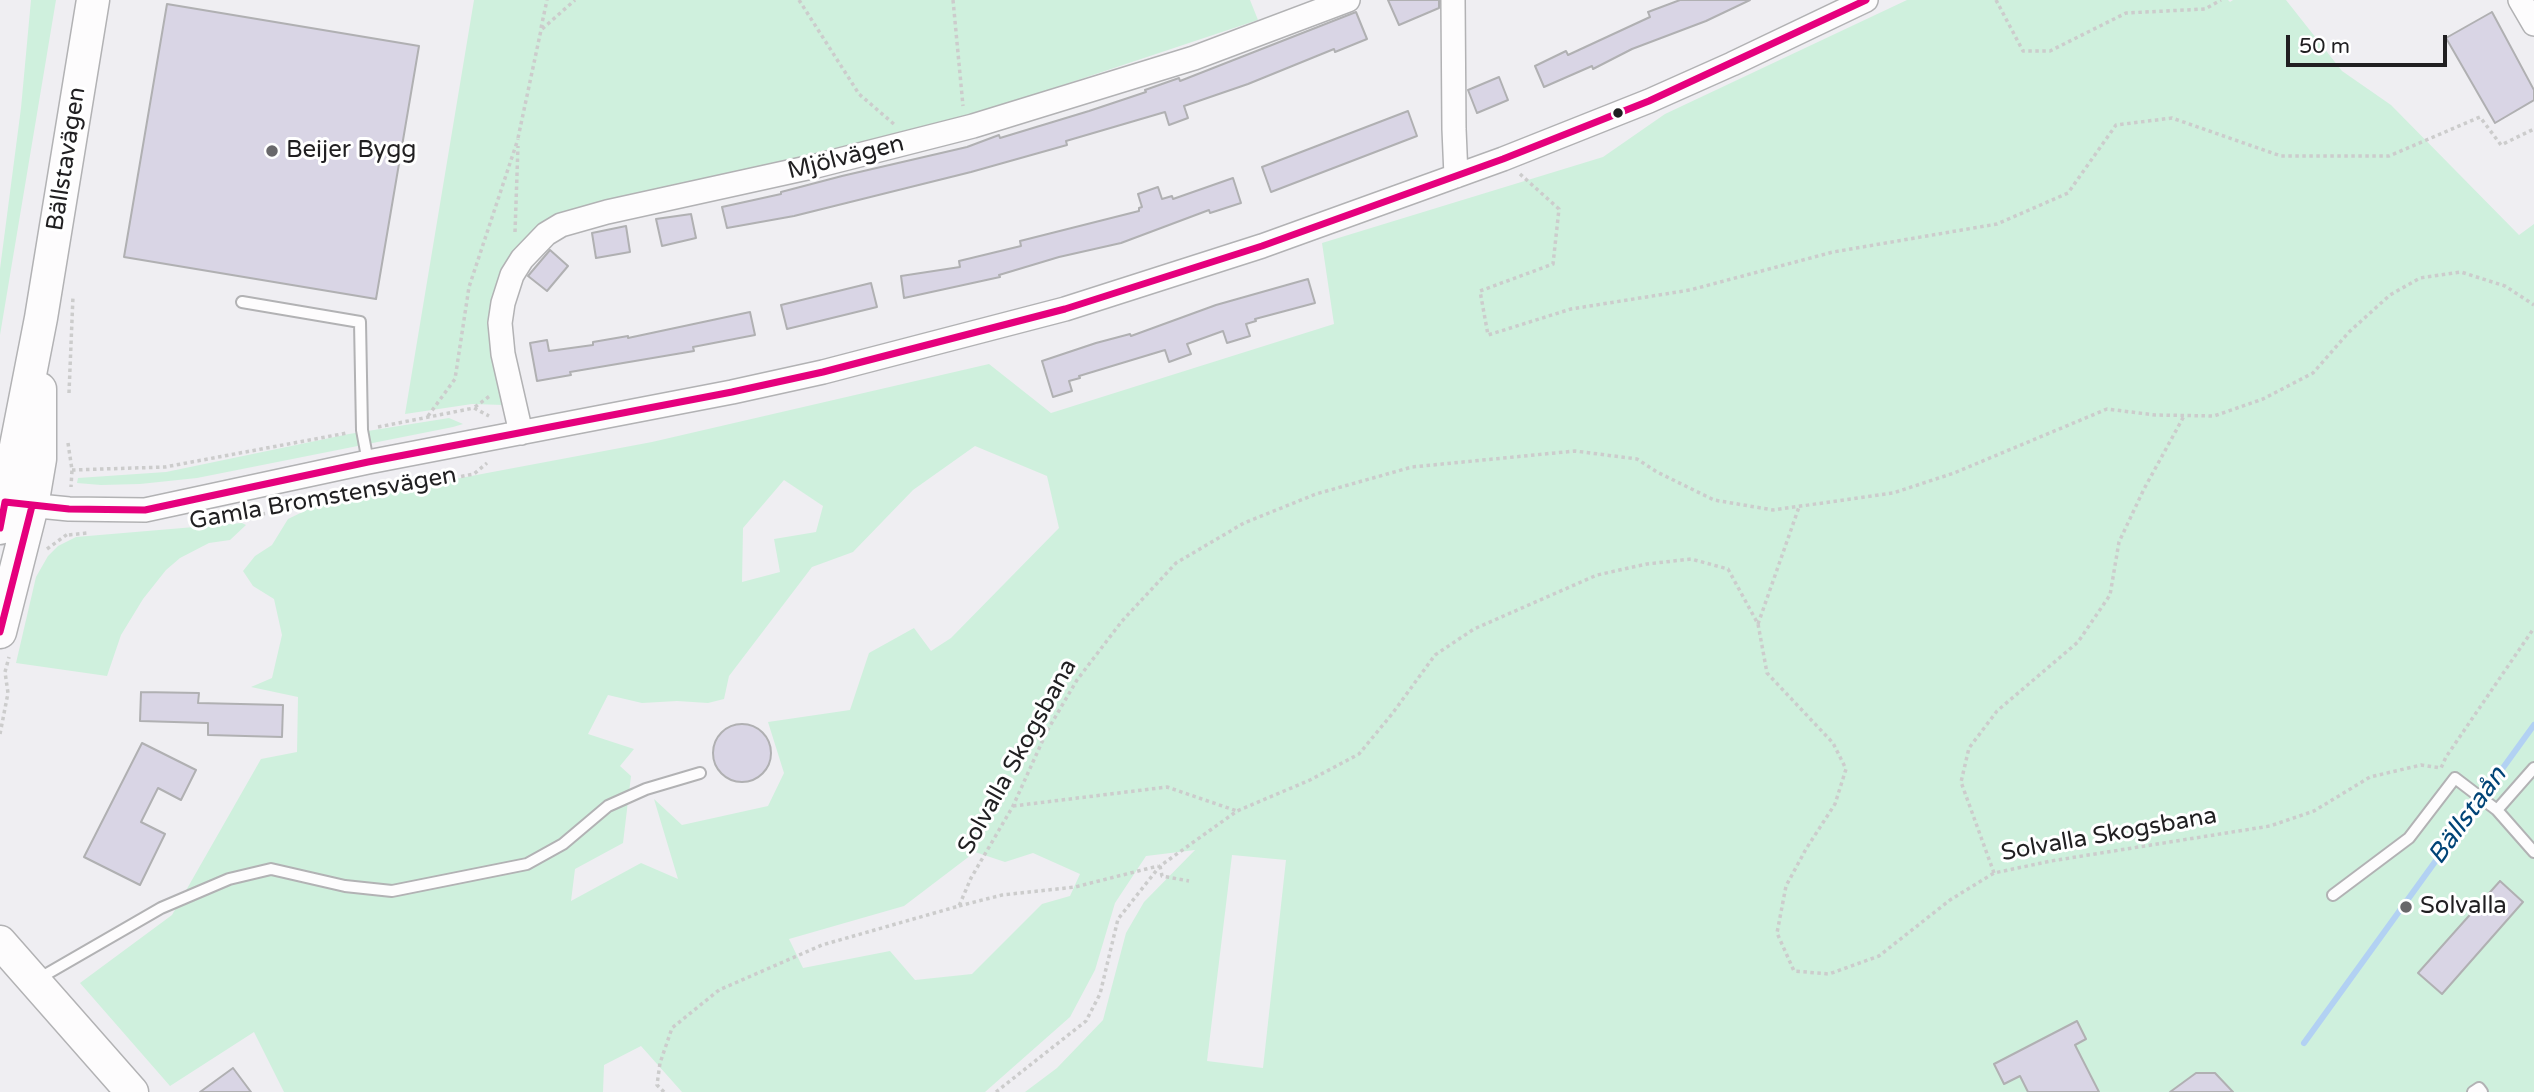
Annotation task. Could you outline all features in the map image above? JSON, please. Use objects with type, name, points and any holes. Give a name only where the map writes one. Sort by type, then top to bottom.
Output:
[{"type":"street","name":"Bällstavägen","points":[[0,632],[13,512],[41,318],[93,0]]},
{"type":"street","name":"Mjölvägen","points":[[521,433],[503,354],[500,323],[506,288],[522,259],[546,234],[575,220],[816,166],[965,128],[1194,58],[1348,0]]},
{"type":"street","points":[[1453,0],[1456,176]]},
{"type":"street","name":"Gamla Bromstensvägen","points":[[13,512],[69,509],[145,510],[368,462],[823,372],[1065,309],[1262,246],[1503,159],[1661,95],[1866,0]]},
{"type":"street","points":[[2519,0],[2534,24]]},
{"type":"street","points":[[0,942],[132,1092]]},
{"type":"street","points":[[0,956],[36,981]]},
{"type":"lane","points":[[242,302],[360,322],[362,430],[368,462]]},
{"type":"lane","points":[[2497,810],[2534,768]]},
{"type":"lane","points":[[36,981],[161,908],[229,879],[271,869],[345,887],[392,891],[527,864],[563,844],[608,806],[646,789],[700,773]]},
{"type":"lane","points":[[2333,895],[2409,838],[2455,778],[2497,810],[2534,852]]},
{"type":"lane","points":[[2473,1092],[2479,1088],[2482,1092]]},
{"type":"path","points":[[428,417],[454,379],[469,287],[518,139],[547,0]]},
{"type":"path","points":[[541,30],[575,0]]},
{"type":"path","points":[[799,0],[859,94],[914,142]]},
{"type":"path","points":[[953,0],[965,128]]},
{"type":"path","points":[[1996,0],[2023,51],[2050,51],[2126,13],[2205,9],[2221,0]]},
{"type":"path","points":[[1503,159],[1559,209],[1553,264],[1479,290],[1488,335],[1572,309],[1690,290],[1833,252],[1997,224],[2068,193],[2116,125],[2172,118],[2281,156],[2389,156],[2480,117],[2501,145],[2534,129]]},
{"type":"path","points":[[518,139],[515,254],[522,259]]},
{"type":"path","name":"Solvalla Skogsbana","points":[[959,906],[971,878],[1013,806],[1047,731],[1077,680],[1122,621],[1176,563],[1244,523],[1316,494],[1412,467],[1575,451],[1637,459],[1714,500],[1773,510],[1893,493],[1954,473],[2107,409],[2155,415],[2214,416],[2263,399],[2313,373],[2349,332],[2390,295],[2420,278],[2461,272],[2505,286],[2534,305]]},
{"type":"path","points":[[68,405],[74,290]]},
{"type":"path","points":[[68,443],[72,470],[165,467],[474,408],[521,433]]},
{"type":"path","points":[[1994,873],[1961,782],[1969,748],[1997,711],[2078,642],[2110,595],[2119,542],[2184,415]]},
{"type":"path","name":"Gamla Bromstensvägen","points":[[213,520],[252,516],[474,474],[521,433]]},
{"type":"path","points":[[1758,624],[1799,506]]},
{"type":"path","points":[[69,535],[95,532]]},
{"type":"path","name":"Solvalla Skogsbana","points":[[996,1092],[1086,1021],[1100,994],[1118,919],[1160,866],[1237,811],[1310,780],[1359,754],[1435,655],[1474,629],[1597,575],[1691,559],[1728,569],[1758,624],[1767,673],[1833,743],[1846,769],[1835,804],[1786,886],[1777,933],[1794,971],[1829,974],[1878,956],[1950,900],[1994,873],[2051,860],[2270,825],[2314,811],[2370,777],[2421,765],[2441,768],[2534,628]]},
{"type":"path","points":[[1013,806],[1167,787],[1237,811]]},
{"type":"path","points":[[1160,866],[1162,876],[1189,881]]},
{"type":"path","name":"Solvalla Skogsbana","points":[[664,1092],[657,1085],[660,1063],[672,1028],[719,990],[822,945],[959,906],[1002,895],[1075,887],[1160,866]]},
{"type":"green space","points":[[31,0],[56,0],[0,335],[0,269],[21,108]]},
{"type":"green space","points":[[474,0],[1250,0],[1258,20],[940,126],[677,188],[514,253],[504,405],[472,404],[405,414]]},
{"type":"green space","points":[[1907,0],[2286,0],[2342,71],[2391,105],[2519,235],[2534,224],[2534,1092],[1025,1092],[1057,1068],[1103,1020],[1126,933],[1144,902],[1195,850],[1146,856],[1115,903],[1095,970],[1070,1017],[985,1092],[682,1092],[641,1046],[604,1065],[603,1092],[284,1092],[254,1032],[170,1086],[80,983],[172,915],[261,759],[297,752],[298,697],[251,687],[272,678],[282,635],[274,599],[253,586],[243,571],[255,556],[272,545],[288,519],[317,505],[652,442],[989,364],[1051,413],[1334,324],[1322,243],[1603,157],[1665,114]],"holes":[[[975,446],[1047,476],[1059,528],[951,638],[931,651],[914,628],[869,653],[850,710],[768,722],[784,773],[768,806],[682,825],[654,799],[678,879],[641,863],[571,901],[575,869],[623,843],[631,776],[620,766],[634,749],[588,734],[608,695],[642,703],[708,703],[724,699],[729,676],[812,567],[853,552],[913,490]],[[784,480],[823,506],[816,532],[774,539],[780,572],[742,582],[743,528]],[[975,852],[1005,862],[1033,853],[1080,874],[1070,896],[1042,904],[972,974],[915,980],[890,951],[803,968],[789,939],[904,906]],[[1232,855],[1286,860],[1263,1068],[1207,1061]]]},
{"type":"green space","points":[[449,418],[463,424],[197,478],[140,484],[77,483],[78,478],[166,472],[349,434]]},
{"type":"green space","points":[[242,523],[246,525],[230,540],[209,543],[180,558],[166,570],[143,599],[121,635],[107,676],[16,663],[36,577],[48,556],[58,546],[76,537]]},
{"type":"building","points":[[1388,0],[1439,0],[1439,8],[1399,25]]},
{"type":"building","points":[[1680,0],[1750,0],[1706,21],[1632,49],[1593,69],[1592,66],[1544,87],[1535,66],[1566,51],[1568,55],[1650,17],[1648,12]]},
{"type":"building","name":"Beijer Bygg","points":[[167,4],[419,46],[376,299],[124,257]]},
{"type":"building","points":[[1356,12],[1367,39],[1184,106],[1188,118],[1169,125],[1165,112],[1066,141],[1067,145],[971,172],[794,216],[727,228],[722,207],[967,147],[999,135],[1000,138],[1089,111],[1179,78],[1180,81]]},
{"type":"building","points":[[2492,12],[2534,90],[2534,100],[2495,123],[2446,38]]},
{"type":"building","points":[[1499,77],[1508,100],[1477,113],[1468,90]]},
{"type":"building","points":[[1408,111],[1417,136],[1271,192],[1262,167]]},
{"type":"building","points":[[1233,178],[1241,203],[1210,213],[1209,210],[1121,243],[1059,257],[999,275],[1000,277],[904,298],[901,276],[960,267],[959,261],[1021,246],[1020,241],[1139,211],[1142,207],[1138,194],[1158,187],[1162,199],[1172,196],[1173,199]]},
{"type":"building","points":[[691,214],[696,238],[662,246],[656,219]]},
{"type":"building","points":[[626,226],[630,252],[596,258],[592,233]]},
{"type":"building","points":[[550,250],[568,266],[547,291],[528,276]]},
{"type":"building","points":[[1308,279],[1315,303],[1255,319],[1256,321],[1246,324],[1250,336],[1227,343],[1223,331],[1187,344],[1191,354],[1169,362],[1165,350],[1079,376],[1080,378],[1069,381],[1072,391],[1053,397],[1042,361],[1096,343],[1130,334],[1131,336],[1216,305]]},
{"type":"building","points":[[871,283],[877,307],[787,329],[781,305]]},
{"type":"building","points":[[750,312],[755,335],[693,347],[694,351],[570,372],[571,375],[537,381],[530,343],[547,340],[549,351],[593,345],[593,342],[628,338]]},
{"type":"building","points":[[141,692],[199,693],[198,703],[283,705],[282,737],[208,735],[208,723],[140,721]]},
{"type":"building","points":[[742,724],[763,732],[771,753],[763,774],[742,782],[721,774],[713,753],[721,732]]},
{"type":"building","points":[[142,743],[196,770],[181,800],[158,788],[141,822],[165,834],[140,885],[84,857]]},
{"type":"building","points":[[2500,881],[2523,902],[2442,994],[2418,973]]},
{"type":"building","points":[[2077,1021],[2086,1039],[2075,1045],[2099,1092],[2028,1092],[2020,1076],[2004,1084],[1994,1064]]},
{"type":"building","points":[[233,1068],[251,1092],[200,1092]]},
{"type":"building","points":[[2196,1073],[2215,1073],[2233,1092],[2170,1092]]},
{"type":"waterway","name":"Bällstaån","points":[[2304,1043],[2534,725]]},
{"type":"transit line","points":[[0,528],[5,502],[69,509],[145,510],[368,462],[732,392],[823,372],[1065,309],[1262,246],[1503,159],[1649,101],[1866,0]]},
{"type":"transit line","points":[[0,632],[32,506]]},
{"type":"place","name":"Beijer Bygg","points":[[272,151]]},
{"type":"place","name":"Solvalla","points":[[2406,907]]}]
